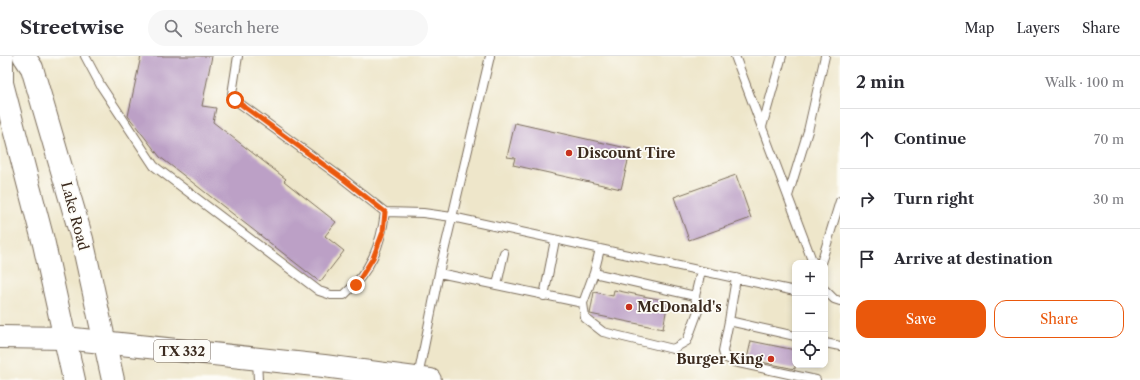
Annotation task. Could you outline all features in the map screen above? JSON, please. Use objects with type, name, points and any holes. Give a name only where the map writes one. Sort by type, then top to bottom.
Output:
[{"type":"street","points":[[2,56],[2,83],[44,244],[74,380]]},
{"type":"street","name":"Lake Road","points":[[24,56],[32,68],[82,239],[113,380]]},
{"type":"street","name":"TX 332","points":[[0,336],[65,338],[106,343],[258,370],[422,379]]},
{"type":"lane","points":[[85,56],[101,86],[154,166],[319,291],[331,295],[344,295],[356,285],[373,258],[383,232],[385,212]]},
{"type":"lane","points":[[238,56],[232,94],[235,100],[342,178],[385,212],[423,212],[452,217],[792,290]]},
{"type":"lane","points":[[422,379],[439,273],[490,56]]},
{"type":"lane","points":[[735,56],[812,260]]},
{"type":"lane","points":[[762,127],[782,56]]},
{"type":"lane","points":[[788,196],[808,131],[824,56]]},
{"type":"lane","points":[[822,260],[840,201]]},
{"type":"lane","points":[[544,296],[555,240]]},
{"type":"lane","points":[[600,249],[594,273],[582,304],[585,318],[603,332],[673,349],[688,341],[698,311],[695,296],[701,271]]},
{"type":"lane","points":[[497,286],[504,253]]},
{"type":"lane","points":[[439,273],[582,304]]},
{"type":"lane","points":[[594,273],[695,296]]},
{"type":"lane","points":[[736,278],[723,350],[726,358],[734,362],[816,380]]},
{"type":"lane","points":[[729,322],[792,335]]},
{"type":"lane","points":[[828,344],[840,346]]},
{"type":"building","points":[[141,56],[212,56],[202,106],[216,108],[213,122],[286,179],[284,181],[336,222],[325,236],[344,251],[320,282],[160,157],[128,116]]},
{"type":"building","name":"Discount Tire","points":[[515,123],[631,149],[621,189],[513,165],[515,158],[507,157]]},
{"type":"building","points":[[736,175],[751,218],[689,240],[674,197]]},
{"type":"building","name":"McDonald's","points":[[614,290],[668,301],[663,329],[590,314],[594,292],[613,296]]},
{"type":"building","name":"Burger King","points":[[751,341],[792,349],[792,368],[795,369],[747,359]]},
{"type":"place","name":"Discount Tire","points":[[569,153]]},
{"type":"place","name":"McDonald's","points":[[629,307]]},
{"type":"place","name":"Burger King","points":[[771,359]]},
{"type":"route","points":[[235,100],[342,178],[385,212],[383,232],[373,258],[356,285]]}]
